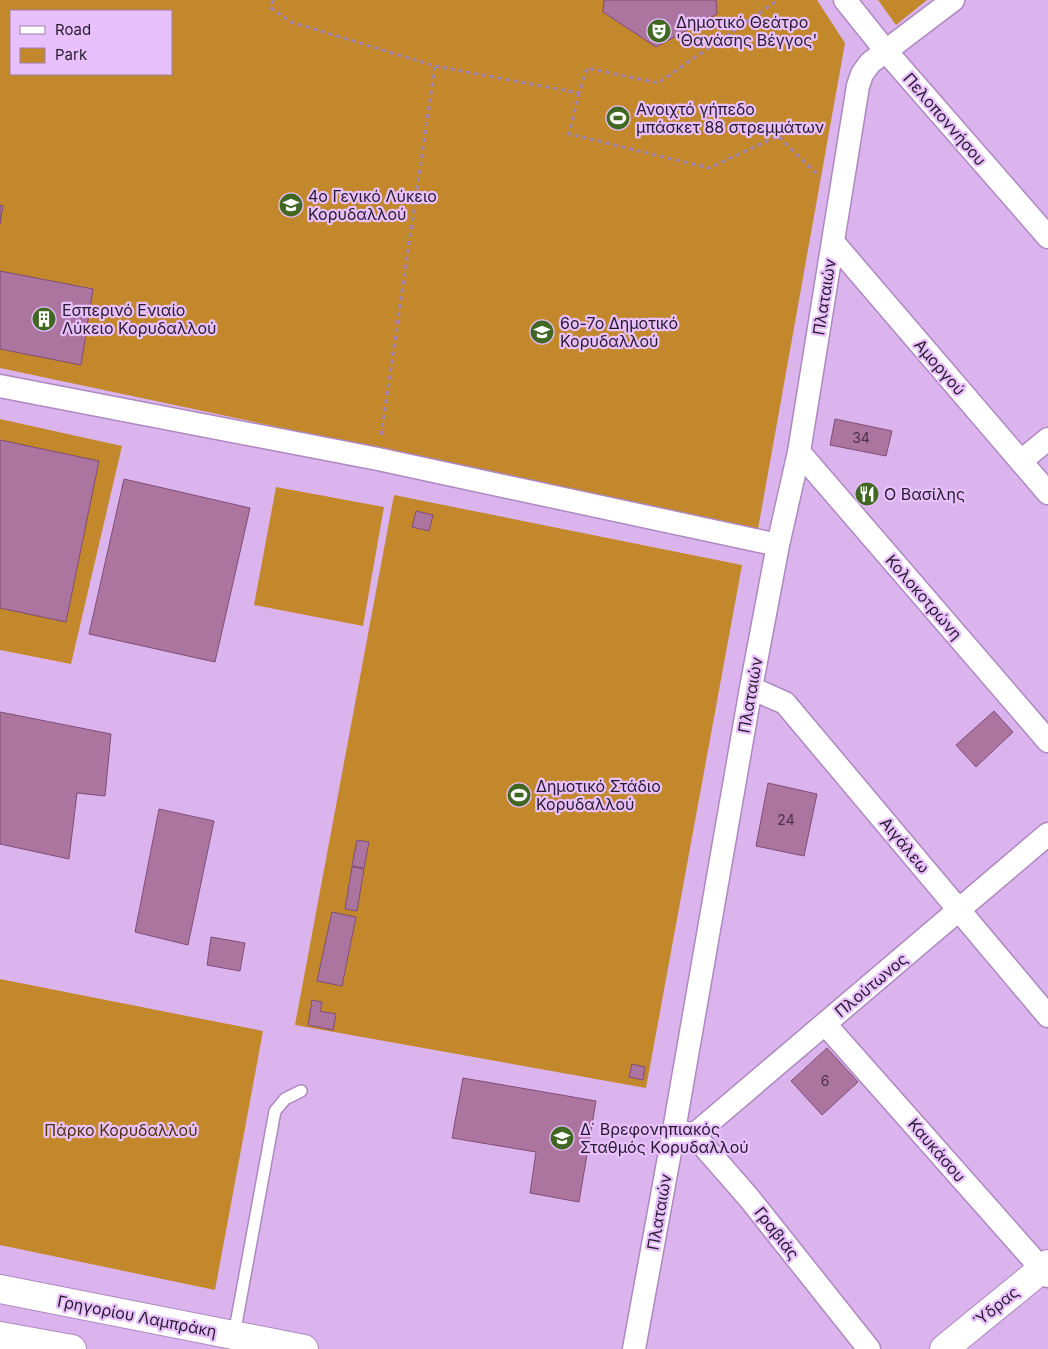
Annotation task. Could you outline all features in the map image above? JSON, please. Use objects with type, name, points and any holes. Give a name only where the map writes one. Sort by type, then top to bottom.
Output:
[{"type":"main road","name":"Ύδρας","points":[[944,1349],[1046,1269]]},
{"type":"main road","name":"Γρηγορίου Λαμπράκη","points":[[0,1289],[304,1349]]},
{"type":"main road","points":[[0,1336],[72,1349]]},
{"type":"street","name":"Πελοποννήσου","points":[[844,0],[885,50],[1048,237]]},
{"type":"street","name":"Πλαταιών","points":[[634,1349],[684,1132],[751,688],[778,545],[799,452],[858,86],[862,74],[870,63],[953,0]]},
{"type":"street","name":"Αμοργού","points":[[833,242],[1048,493]]},
{"type":"street","points":[[0,386],[378,459],[778,545]]},
{"type":"street","points":[[1021,461],[1048,439]]},
{"type":"street","name":"Κολοκοτρώνη","points":[[799,452],[1048,741]]},
{"type":"street","name":"Αιγάλεω","points":[[751,688],[785,703],[1048,1016]]},
{"type":"street","name":"Πλούτωνος","points":[[684,1132],[825,1024],[1048,834]]},
{"type":"street","name":"Καυκάσου","points":[[825,1024],[1046,1269]]},
{"type":"street","name":"Γραβιάς","points":[[684,1132],[749,1198],[869,1349]]},
{"type":"lane","points":[[234,1335],[275,1111],[285,1099],[300,1091]]},
{"type":"path","points":[[273,0],[271,8],[291,22],[435,66],[578,93]]},
{"type":"path","points":[[778,0],[658,83],[587,68],[578,93],[568,134],[709,168],[778,136],[840,196]]},
{"type":"path","points":[[378,459],[435,66]]},
{"type":"green space","points":[[0,0],[817,0],[845,43],[758,529],[0,368]]},
{"type":"green space","points":[[878,0],[927,0],[896,25]]},
{"type":"green space","points":[[0,419],[122,446],[71,664],[0,650]]},
{"type":"green space","points":[[276,487],[384,507],[363,626],[254,605]]},
{"type":"green space","name":"Δημοτικό Στάδιο Κορυδαλλού","points":[[394,495],[742,565],[646,1088],[295,1025]]},
{"type":"green space","name":"Πάρκο Κορυδαλλού","points":[[0,979],[263,1031],[215,1290],[0,1245]]},
{"type":"building","name":"Δημοτικό Θεάτρο 'Θανάσης Βέγγος'","points":[[604,0],[716,0],[717,14],[656,47],[603,12]]},
{"type":"building","points":[[0,205],[3,206],[0,224]]},
{"type":"building","name":"Εσπερινό Ενιαίο Λύκειο Κορυδαλλού","points":[[0,271],[93,289],[81,365],[0,349]]},
{"type":"building","points":[[835,419],[892,431],[886,456],[830,445]]},
{"type":"building","points":[[0,440],[99,461],[66,622],[0,608]]},
{"type":"building","points":[[124,479],[250,508],[215,662],[89,634]]},
{"type":"building","points":[[416,511],[433,515],[429,531],[412,527]]},
{"type":"building","points":[[994,711],[1013,732],[976,767],[956,745]]},
{"type":"building","points":[[0,712],[111,734],[105,796],[77,793],[69,859],[0,844]]},
{"type":"building","points":[[768,783],[817,794],[804,856],[756,846]]},
{"type":"building","points":[[159,809],[214,821],[188,945],[135,932]]},
{"type":"building","points":[[357,840],[369,842],[364,868],[352,866]]},
{"type":"building","points":[[352,867],[364,869],[357,911],[345,909]]},
{"type":"building","points":[[332,912],[356,917],[342,986],[317,981]]},
{"type":"building","points":[[211,937],[245,943],[240,971],[207,965]]},
{"type":"building","points":[[312,1000],[322,1002],[320,1011],[336,1014],[333,1030],[308,1025]]},
{"type":"building","points":[[827,1048],[858,1082],[822,1115],[791,1081]]},
{"type":"building","points":[[632,1064],[645,1067],[643,1080],[629,1077]]},
{"type":"building","points":[[463,1078],[596,1101],[579,1202],[530,1193],[536,1152],[452,1138]]},
{"type":"place","name":"Δημοτικό Θεάτρο 'Θανάσης Βέγγος'","points":[[659,31]]},
{"type":"place","name":"Ανοιχτό γήπεδο μπάσκετ 88 στρεμμάτων","points":[[618,118]]},
{"type":"place","name":"4ο Γενικό Λύκειο Κορυδαλλού","points":[[291,205]]},
{"type":"place","name":"Εσπερινό Ενιαίο Λύκειο Κορυδαλλού","points":[[44,319]]},
{"type":"place","name":"6ο-7ο Δημοτικό Κορυδαλλού","points":[[542,332]]},
{"type":"place","name":"Ο Βασίλης","points":[[867,494]]},
{"type":"place","name":"Δημοτικό Στάδιο Κορυδαλλού","points":[[519,795]]},
{"type":"place","name":"Δ΄ Βρεφονηπιακός Σταθμός Κορυδαλλού","points":[[562,1138]]}]
